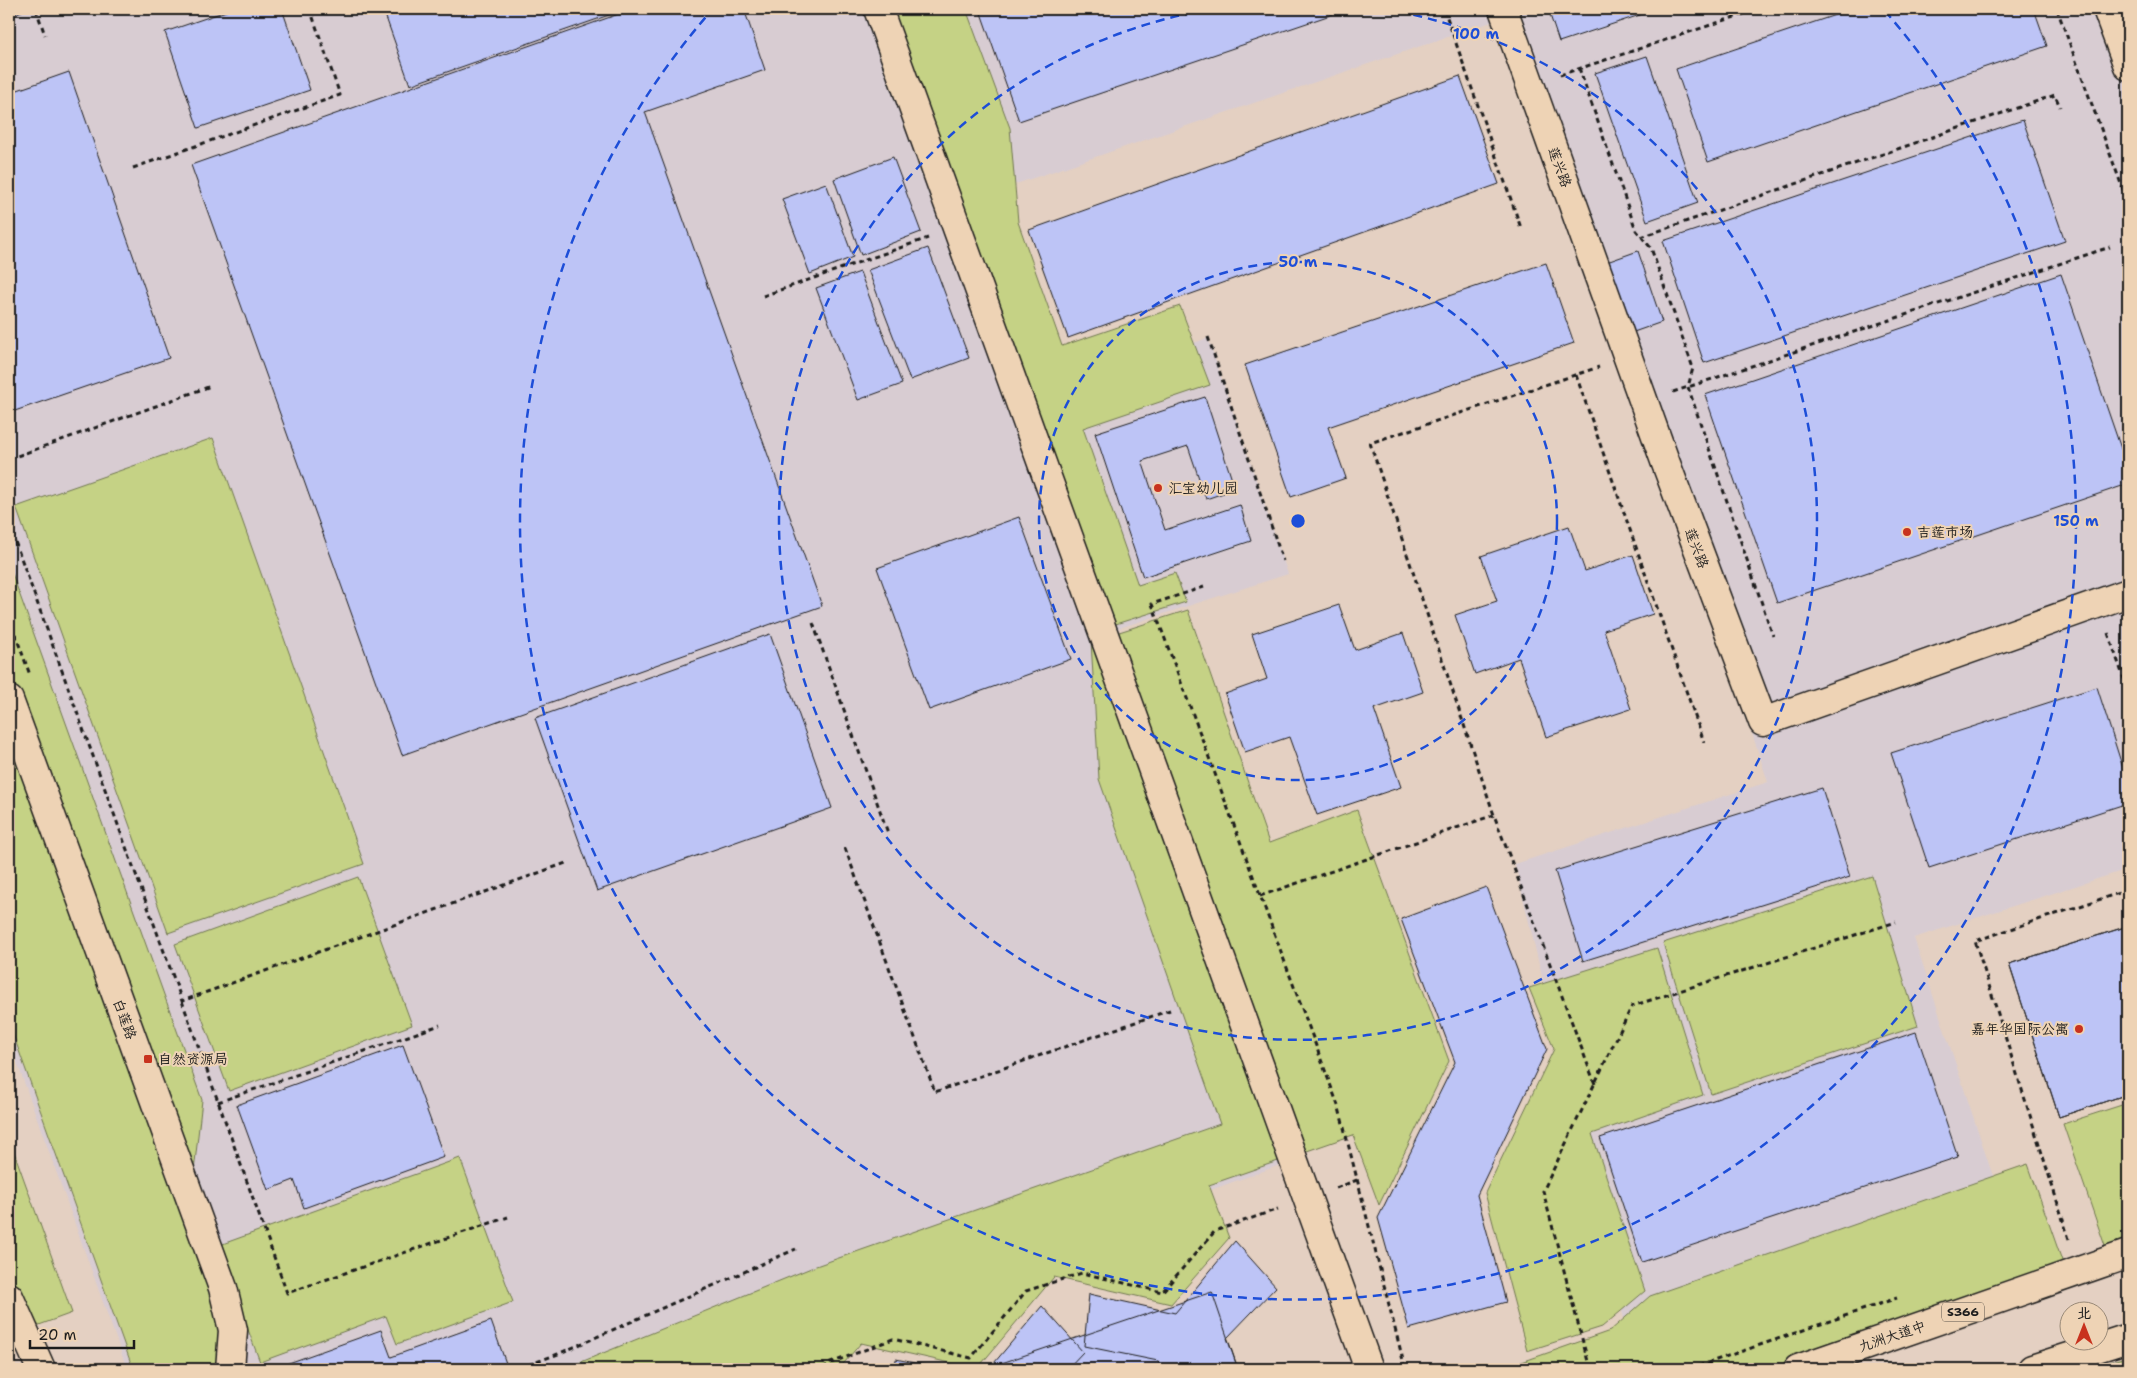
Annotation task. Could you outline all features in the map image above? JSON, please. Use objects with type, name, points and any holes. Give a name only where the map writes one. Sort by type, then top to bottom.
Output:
[{"type":"street","points":[[878,9],[1369,1369]]},
{"type":"street","name":"莲兴路","points":[[1503,9],[1644,402],[1763,722],[2128,593]]},
{"type":"street","points":[[2107,9],[2128,66]]},
{"type":"street","name":"白莲路","points":[[9,700],[223,1288],[233,1330],[230,1369]]},
{"type":"street","name":"九洲大道中","points":[[1798,1369],[2128,1254]]},
{"type":"street","points":[[9,1297],[41,1369]]},
{"type":"street","points":[[2032,1369],[2128,1338]]},
{"type":"path","points":[[36,9],[45,34]]},
{"type":"path","points":[[133,168],[340,95],[310,9]]},
{"type":"path","points":[[1444,9],[1521,228]]},
{"type":"path","points":[[1531,85],[1759,9]]},
{"type":"path","points":[[2057,9],[2128,204]]},
{"type":"path","points":[[1579,68],[1636,230],[1651,248],[1693,368],[1688,387],[1773,636]]},
{"type":"path","points":[[1641,237],[2055,95],[2060,108]]},
{"type":"path","points":[[763,296],[957,228]]},
{"type":"path","points":[[1644,402],[2110,247]]},
{"type":"path","points":[[1208,337],[1283,562]]},
{"type":"path","points":[[1595,1084],[1494,815],[1370,443],[1628,358]]},
{"type":"path","points":[[1576,375],[1704,742]]},
{"type":"path","points":[[9,459],[211,386]]},
{"type":"path","points":[[9,526],[287,1293],[508,1216]]},
{"type":"path","points":[[1204,587],[1152,604],[1338,1108],[1404,1364]]},
{"type":"path","points":[[2098,604],[2128,690]]},
{"type":"path","points":[[813,623],[888,833]]},
{"type":"path","points":[[1260,896],[1494,815]]},
{"type":"path","points":[[845,848],[935,1092],[1173,1009]]},
{"type":"path","points":[[182,1001],[566,862]]},
{"type":"path","points":[[2069,1239],[1974,941],[2128,890]]},
{"type":"path","points":[[1590,1369],[1543,1191],[1632,1006],[1896,922]]},
{"type":"path","points":[[218,1102],[440,1025]]},
{"type":"path","points":[[823,1369],[828,1364],[893,1340],[971,1358],[1026,1291],[1082,1273],[1162,1292],[1216,1231],[1357,1180]]},
{"type":"path","points":[[520,1368],[558,1354],[796,1249]]},
{"type":"shaded area","points":[[9,9],[1503,9],[1506,17],[954,205],[1026,401],[1208,338],[1288,574],[1110,631],[1302,1157],[713,1369],[127,1369],[9,1040]]},
{"type":"shaded area","points":[[1504,9],[2107,9],[2128,67],[2128,869],[1914,938],[2030,1288],[1636,1369],[1515,864],[1768,782],[1642,397]]},
{"type":"green space","points":[[870,9],[966,9],[1010,128],[1018,222],[1062,346],[1180,306],[1210,385],[1083,428],[1138,585],[1175,573],[1186,602],[1090,632]]},
{"type":"green space","points":[[213,438],[364,864],[168,933],[16,507]]},
{"type":"green space","points":[[9,565],[202,1100],[188,1225],[240,1369],[133,1369],[9,1023]]},
{"type":"green space","points":[[1188,610],[1269,843],[1357,810],[1449,1061],[1379,1205],[1353,1135],[1209,1185],[1229,1238],[1171,1304],[1054,1277],[977,1369],[861,1343],[839,1369],[564,1369],[816,1266],[1220,1124],[1099,779],[1091,641]]},
{"type":"green space","points":[[1872,876],[1918,1026],[1711,1094],[1663,943]]},
{"type":"green space","points":[[358,877],[412,1025],[229,1091],[175,944]]},
{"type":"green space","points":[[1657,948],[1703,1095],[1592,1134],[1645,1291],[1602,1327],[1527,1351],[1485,1193],[1554,1049],[1529,988]]},
{"type":"green space","points":[[2128,1103],[2128,1242],[2106,1249],[2063,1124]]},
{"type":"green space","points":[[9,1138],[72,1313],[9,1336]]},
{"type":"green space","points":[[460,1158],[513,1302],[397,1344],[386,1316],[260,1362],[217,1246]]},
{"type":"green space","points":[[2028,1164],[2066,1272],[1792,1369],[1502,1369],[1610,1331],[1650,1296]]},
{"type":"green space","points":[[2128,1356],[2128,1369],[2088,1369]]},
{"type":"building","points":[[9,9],[27,9],[9,16]]},
{"type":"building","points":[[232,9],[282,9],[310,90],[198,128],[165,32]]},
{"type":"building","points":[[383,9],[626,9],[410,85]]},
{"type":"building","points":[[633,9],[744,9],[765,70],[645,112],[822,606],[402,755],[191,165]]},
{"type":"building","points":[[993,9],[1348,9],[1019,121],[981,13]]},
{"type":"building","points":[[1548,9],[1658,9],[1559,42]]},
{"type":"building","points":[[1853,9],[2034,9],[2047,46],[1708,162],[1676,69]]},
{"type":"building","points":[[1647,56],[1698,203],[1647,221],[1595,73]]},
{"type":"building","points":[[69,72],[169,358],[9,413],[9,93]]},
{"type":"building","points":[[1460,76],[1499,184],[1068,338],[1029,230]]},
{"type":"building","points":[[2023,120],[2065,241],[1704,363],[1663,241]]},
{"type":"building","points":[[893,157],[921,232],[861,255],[834,179]]},
{"type":"building","points":[[826,183],[853,257],[810,274],[782,199]]},
{"type":"building","points":[[928,248],[969,358],[910,380],[868,270]]},
{"type":"building","points":[[1638,251],[1662,322],[1628,334],[1604,263]]},
{"type":"building","points":[[1546,263],[1574,343],[1328,427],[1346,478],[1291,497],[1245,365]]},
{"type":"building","points":[[860,272],[902,384],[858,400],[816,288]]},
{"type":"building","points":[[2061,274],[2128,469],[2128,484],[1777,603],[1705,395]]},
{"type":"building","points":[[1205,397],[1235,489],[1206,499],[1188,446],[1142,461],[1165,530],[1240,505],[1251,541],[1143,577],[1095,433]]},
{"type":"building","points":[[1019,517],[1071,659],[929,710],[877,568]]},
{"type":"building","points":[[1569,526],[1585,571],[1633,555],[1653,614],[1604,630],[1631,709],[1546,737],[1519,658],[1475,674],[1455,615],[1497,601],[1481,556]]},
{"type":"building","points":[[1339,605],[1355,650],[1403,633],[1423,692],[1374,709],[1401,787],[1317,815],[1289,737],[1245,752],[1225,694],[1267,679],[1252,634]]},
{"type":"building","points":[[770,634],[832,808],[597,891],[535,718]]},
{"type":"building","points":[[2097,687],[2128,784],[2128,803],[1929,868],[1891,753]]},
{"type":"building","points":[[1822,788],[1850,877],[1583,961],[1555,871]]},
{"type":"building","points":[[1486,887],[1547,1049],[1477,1195],[1506,1302],[1409,1329],[1378,1218],[1455,1062],[1401,919]]},
{"type":"building","name":"嘉年华国际公寓","points":[[2128,926],[2128,1094],[2059,1117],[2009,964]]},
{"type":"building","name":"嘉年华国际公寓","points":[[2128,926],[2128,1094],[2059,1117],[2009,964]]},
{"type":"building","points":[[1916,1032],[1958,1157],[1642,1262],[1600,1138]]},
{"type":"building","points":[[403,1045],[444,1157],[304,1208],[294,1180],[268,1190],[237,1105]]},
{"type":"building","points":[[1235,1241],[1276,1287],[1227,1338],[1238,1369],[1161,1369],[1158,1361],[1084,1346],[1089,1294],[1175,1313]]},
{"type":"building","points":[[1212,1292],[1238,1369],[984,1369]]},
{"type":"building","points":[[1042,1306],[1083,1352],[1067,1369],[989,1369]]},
{"type":"building","points":[[491,1321],[508,1369],[272,1369],[381,1330],[391,1357]]},
{"type":"building","points":[[896,1359],[942,1369],[895,1369]]},
{"type":"place","name":"汇宝幼儿园","points":[[1158,488]]},
{"type":"place","name":"吉莲市场","points":[[1907,532]]},
{"type":"place","name":"嘉年华国际公寓","points":[[2079,1029]]},
{"type":"place","name":"自然资源局","points":[[148,1059]]}]
